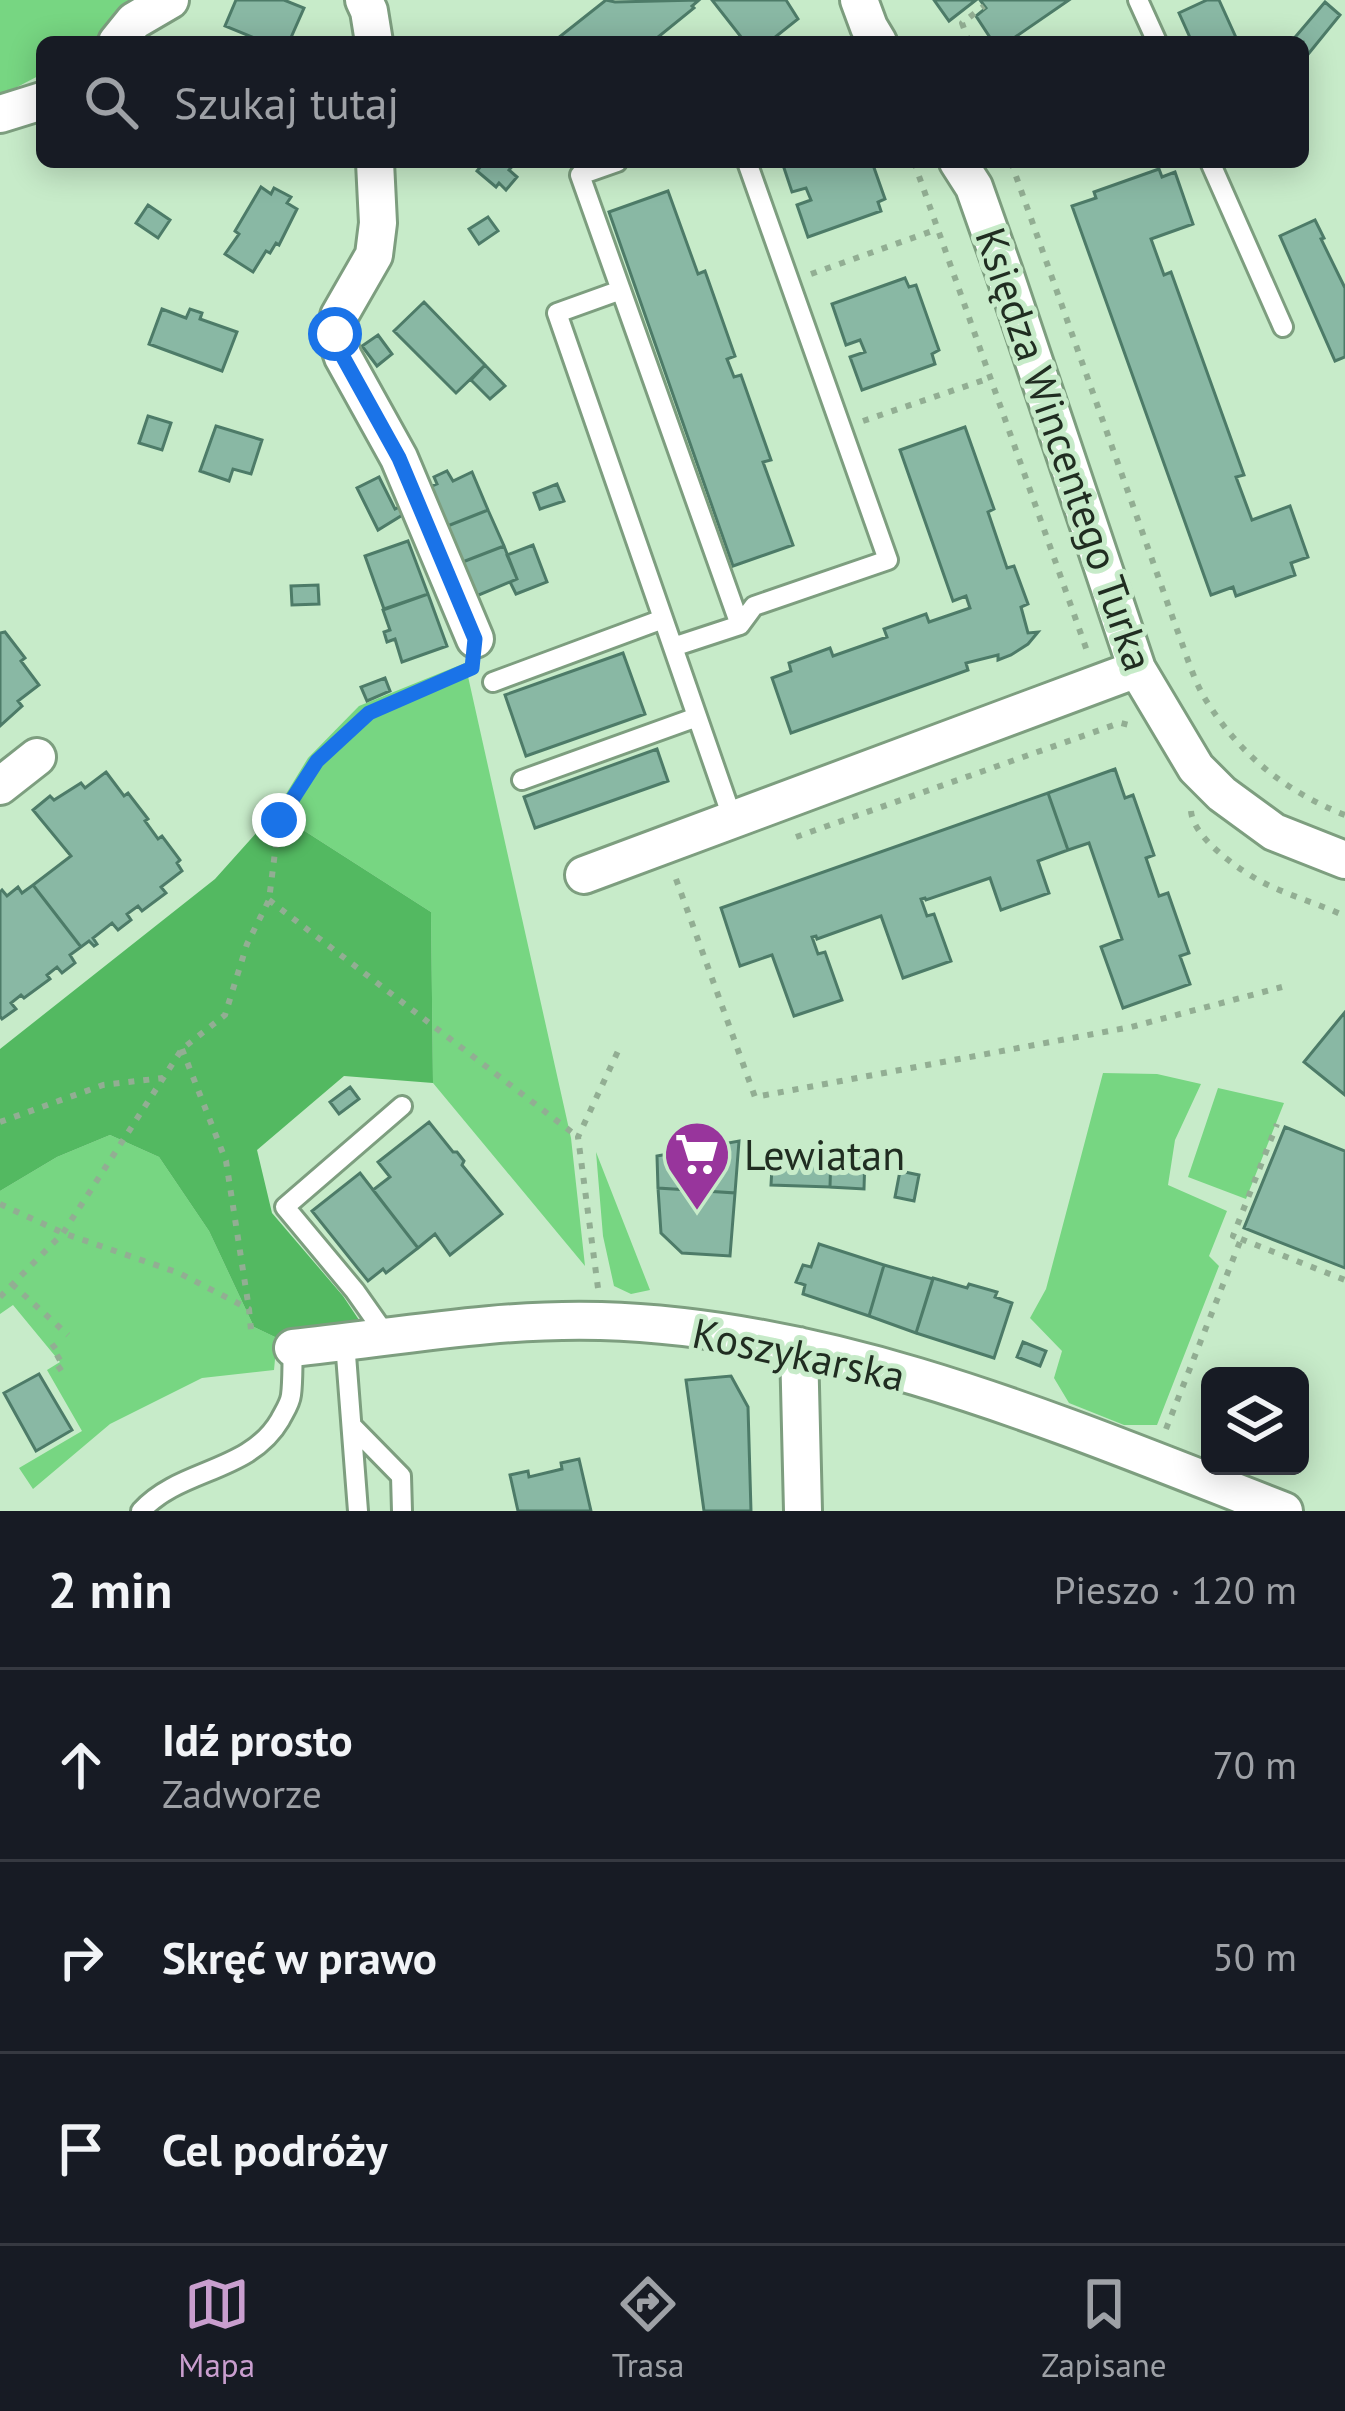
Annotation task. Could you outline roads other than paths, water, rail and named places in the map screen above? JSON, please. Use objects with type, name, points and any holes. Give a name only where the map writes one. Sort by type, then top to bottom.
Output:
[{"type":"street","points":[[122,36],[134,21],[170,0]]},
{"type":"street","points":[[364,0],[373,36]]},
{"type":"street","points":[[859,0],[874,36]]},
{"type":"street","points":[[0,114],[36,103]]},
{"type":"street","points":[[375,168],[374,255],[339,316],[335,334],[399,458],[475,639]]},
{"type":"street","name":"Księdza Wincentego Turka","points":[[962,168],[974,188],[1137,669],[1196,768],[1222,794],[1274,832],[1345,860]]},
{"type":"street","points":[[584,875],[1137,669]]},
{"type":"street","points":[[0,786],[38,757]]},
{"type":"street","name":"Koszykarska","points":[[293,1348],[495,1324],[602,1322],[714,1331],[800,1346],[959,1390],[1284,1511]]},
{"type":"street","points":[[800,1346],[803,1511]]},
{"type":"lane","points":[[1138,0],[1154,36]]},
{"type":"lane","points":[[599,168],[580,175],[740,625]]},
{"type":"lane","points":[[673,647],[740,625],[754,606],[888,560],[749,168]]},
{"type":"lane","points":[[1213,168],[1283,327]]},
{"type":"lane","points":[[621,290],[557,313],[733,820]]},
{"type":"lane","points":[[493,682],[663,619]]},
{"type":"lane","points":[[522,780],[697,717]]},
{"type":"lane","points":[[386,1335],[285,1207],[402,1106]]},
{"type":"lane","points":[[345,1342],[358,1511]]},
{"type":"lane","points":[[141,1511],[154,1497],[186,1480],[253,1452],[276,1427],[291,1400],[293,1348]]},
{"type":"lane","points":[[352,1426],[401,1476],[403,1511]]},
{"type":"place","name":"Lewiatan","points":[[697,1213]]}]
